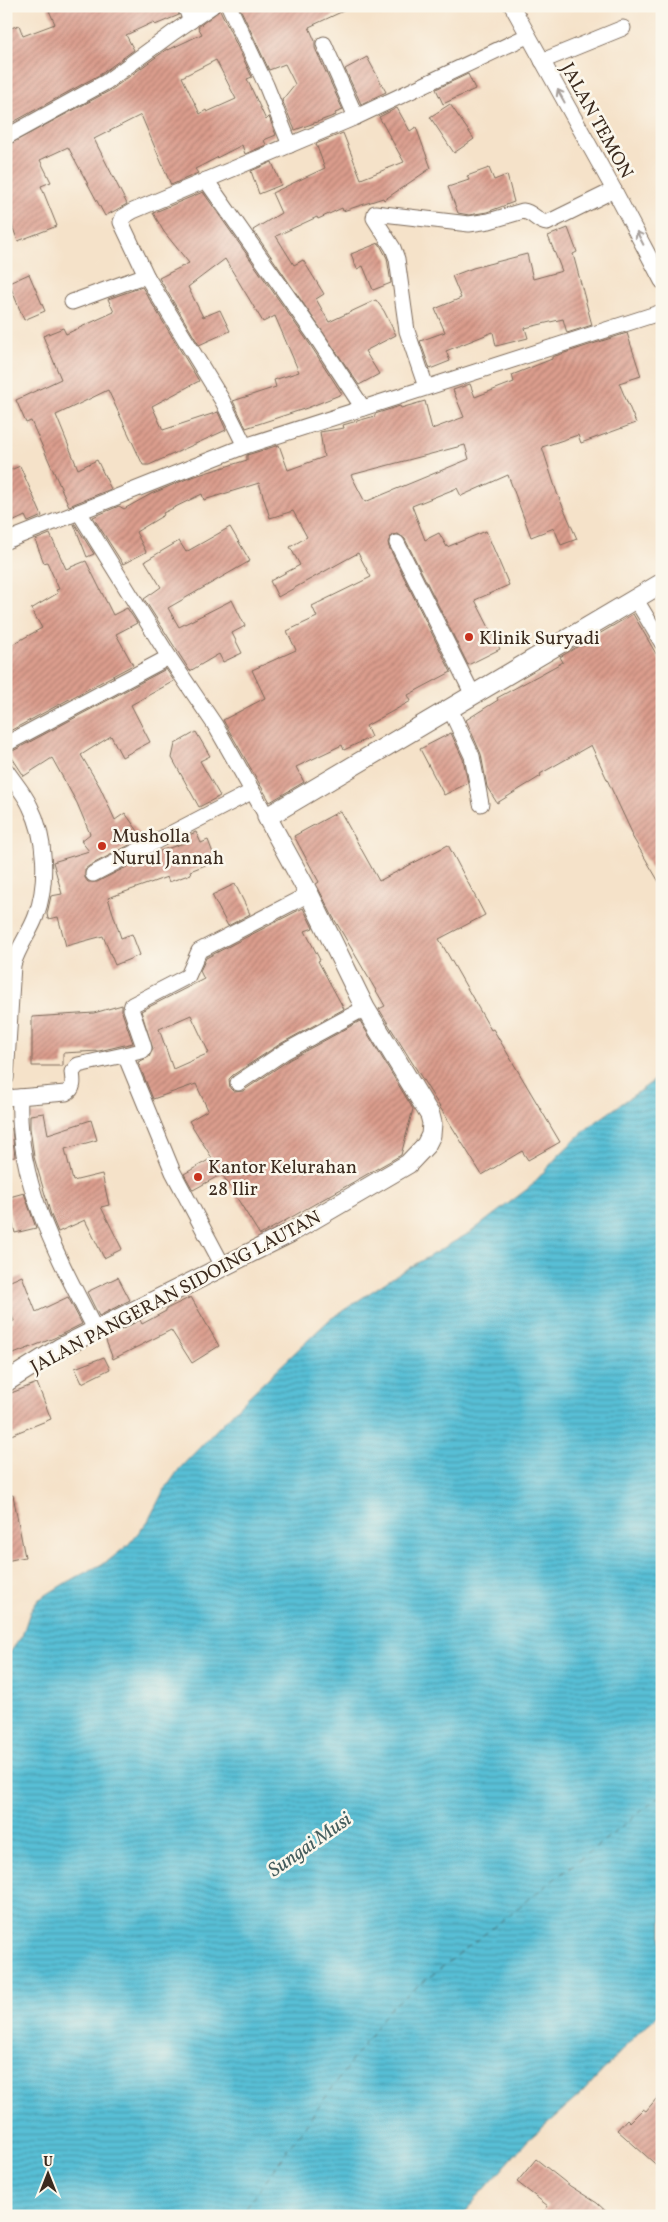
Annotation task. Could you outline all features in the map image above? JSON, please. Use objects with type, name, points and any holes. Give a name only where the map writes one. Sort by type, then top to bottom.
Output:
[{"type":"street","points":[[185,6],[191,21]]},
{"type":"street","points":[[6,137],[106,82],[212,6]]},
{"type":"street","points":[[229,6],[264,81],[290,145]]},
{"type":"street","name":"JALAN TEMON","points":[[512,6],[662,281]]},
{"type":"street","points":[[542,61],[622,28]]},
{"type":"street","points":[[245,446],[222,400],[147,277],[121,222],[123,217],[133,211],[356,117],[527,36]]},
{"type":"street","points":[[324,44],[356,117]]},
{"type":"street","points":[[206,180],[317,338],[363,408]]},
{"type":"street","points":[[426,387],[407,331],[397,259],[393,248],[374,218],[374,213],[469,224],[489,221],[523,210],[528,211],[542,222],[547,223],[614,190]]},
{"type":"street","points":[[72,302],[138,278],[147,277]]},
{"type":"street","points":[[6,541],[245,446],[662,312]]},
{"type":"street","points":[[79,512],[169,657],[215,725],[251,792],[267,817],[662,583]]},
{"type":"street","points":[[397,544],[473,695]]},
{"type":"street","points":[[635,598],[662,643]]},
{"type":"street","points":[[6,744],[169,657]]},
{"type":"street","points":[[450,709],[472,756],[481,804]]},
{"type":"street","points":[[6,770],[34,814],[42,849],[43,865],[41,896],[36,916],[17,951],[13,964],[6,1078]]},
{"type":"street","points":[[93,874],[251,792]]},
{"type":"street","name":"JALAN PANGERAN SIDOING LAUTAN","points":[[6,1382],[60,1348],[224,1268],[290,1233],[408,1164],[426,1145],[431,1135],[432,1123],[430,1115],[365,1008],[309,894],[267,817]]},
{"type":"street","points":[[96,1331],[57,1255],[34,1194],[24,1163],[19,1122],[13,1097],[66,1093],[73,1086],[72,1072],[78,1065],[142,1051],[144,1048],[131,1009],[132,1004],[188,976],[199,951],[309,894]]},
{"type":"street","points":[[238,1083],[284,1052],[365,1008]]},
{"type":"street","points":[[125,1055],[173,1172],[224,1268]]},
{"type":"water","name":"Sungai Musi","points":[[662,1075],[662,2012],[640,2031],[581,2094],[527,2141],[461,2216],[6,2216],[6,1658],[22,1636],[30,1612],[38,1600],[67,1582],[108,1561],[128,1545],[148,1521],[163,1492],[180,1468],[244,1401],[329,1320],[395,1276],[471,1232],[530,1187],[560,1154],[590,1126]]},
{"type":"building","points":[[47,6],[176,6],[179,15],[155,25],[154,22],[126,35],[134,50],[101,74],[6,126],[6,30],[19,25],[23,36],[55,24]]},
{"type":"building","points":[[239,6],[354,6],[309,27],[315,41],[315,48],[343,110],[335,113],[336,115],[295,130],[282,100],[295,84],[285,64],[269,70]]},
{"type":"building","points":[[220,10],[252,77],[247,79],[266,120],[269,117],[276,135],[264,140],[266,145],[245,154],[242,145],[195,169],[198,173],[171,185],[141,115],[94,139],[127,204],[105,216],[68,147],[40,160],[51,182],[41,186],[57,226],[18,241],[6,211],[6,146],[111,90],[167,49],[202,34],[198,27]],"holes":[[[216,60],[236,99],[200,114],[182,77]]]},
{"type":"building","points":[[367,57],[386,92],[361,104],[345,69]]},
{"type":"building","points":[[468,74],[475,89],[443,104],[436,89]]},
{"type":"building","points":[[450,104],[474,139],[454,153],[430,117]]},
{"type":"building","points":[[397,108],[410,131],[416,127],[431,168],[384,200],[383,198],[343,211],[342,208],[276,236],[294,265],[303,260],[324,294],[316,299],[329,322],[376,300],[384,311],[396,335],[365,351],[379,374],[359,385],[253,230],[281,213],[272,193],[325,168],[316,144],[343,133],[361,179],[404,162],[379,117]]},
{"type":"building","points":[[272,162],[281,185],[259,194],[251,171]]},
{"type":"building","points":[[489,168],[494,180],[507,175],[514,202],[487,212],[469,215],[458,213],[448,187],[469,180],[467,176]]},
{"type":"building","points":[[203,192],[309,343],[342,394],[307,408],[246,428],[233,401],[276,387],[274,380],[299,372],[275,316],[263,322],[225,259],[188,287],[203,317],[220,310],[230,331],[199,345],[159,278],[189,263],[164,232],[153,213]]},
{"type":"building","points":[[568,228],[577,252],[573,254],[592,325],[567,333],[563,319],[525,328],[528,338],[496,346],[493,332],[446,351],[450,361],[430,369],[420,341],[445,332],[435,309],[461,298],[452,276],[473,268],[527,254],[533,279],[562,271],[548,236]]},
{"type":"building","points":[[379,243],[387,258],[391,283],[373,290],[363,266],[357,269],[351,254]]},
{"type":"building","points":[[29,274],[45,311],[24,320],[9,283]]},
{"type":"building","points":[[142,287],[199,381],[152,406],[163,430],[218,412],[226,430],[149,465],[143,465],[108,390],[56,415],[78,469],[97,460],[111,489],[69,506],[31,421],[26,423],[16,400],[61,379],[43,336],[63,328],[66,334],[114,312],[108,299]]},
{"type":"building","points":[[627,333],[641,376],[619,383],[636,423],[581,443],[578,435],[542,447],[557,493],[577,539],[561,545],[554,528],[531,537],[508,475],[461,496],[457,488],[412,506],[425,540],[439,533],[447,547],[486,531],[509,585],[475,600],[500,649],[468,665],[405,539],[398,534],[392,535],[388,542],[389,547],[451,672],[408,695],[411,701],[366,726],[371,737],[344,750],[342,745],[296,767],[304,782],[270,802],[223,720],[265,698],[252,670],[296,650],[287,631],[317,617],[312,606],[371,577],[358,553],[278,597],[270,581],[300,565],[290,547],[307,537],[293,511],[270,518],[259,483],[204,500],[202,494],[163,513],[164,515],[136,532],[146,552],[123,564],[93,517],[119,506],[124,509],[151,494],[189,478],[247,460],[247,455],[279,445],[288,470],[324,457],[320,432],[344,428],[343,425],[375,416],[375,414],[400,406],[401,408],[425,401],[432,429],[464,417],[453,390],[470,384],[475,397],[514,382],[512,375],[552,359],[552,357]],"holes":[[[465,445],[469,459],[365,502],[351,475]]]},
{"type":"building","points":[[20,466],[42,516],[28,522],[25,516],[6,525],[6,472]]},
{"type":"building","points":[[75,524],[94,554],[87,557]]},
{"type":"building","points":[[230,527],[250,561],[168,608],[179,627],[232,600],[245,626],[232,633],[242,653],[223,662],[219,654],[190,671],[144,599],[161,587],[145,561],[179,541],[186,552]]},
{"type":"building","points":[[50,534],[66,569],[86,561],[113,615],[127,608],[137,623],[116,634],[133,665],[6,733],[6,648],[42,628],[31,609],[58,593],[56,590],[59,589],[47,562],[44,563],[35,540]]},
{"type":"building","points":[[633,614],[662,664],[662,887],[632,836],[591,745],[540,774],[541,776],[497,803],[487,787],[481,754],[466,720],[498,700],[497,698],[563,662],[560,657]]},
{"type":"building","points":[[166,669],[174,681],[131,705],[150,742],[122,757],[111,736],[81,755],[100,787],[115,820],[125,813],[143,838],[89,866],[85,869],[85,878],[88,882],[97,882],[154,853],[184,843],[182,838],[196,832],[201,843],[208,840],[216,861],[190,871],[191,874],[169,882],[167,877],[108,898],[121,938],[132,934],[140,955],[115,965],[103,936],[66,946],[58,917],[48,919],[47,914],[51,896],[62,894],[53,862],[89,851],[81,841],[90,834],[77,803],[52,758],[24,776],[9,753]]},
{"type":"building","points":[[196,732],[210,756],[200,761],[220,796],[199,807],[172,758],[175,744]]},
{"type":"building","points":[[451,733],[463,759],[468,783],[444,795],[420,749]]},
{"type":"building","points":[[340,811],[379,881],[448,845],[485,915],[439,939],[491,1030],[493,1029],[560,1142],[528,1160],[522,1151],[482,1175],[379,1009],[385,1006],[333,917],[316,884],[319,882],[294,836]]},
{"type":"building","points":[[235,884],[250,914],[228,926],[212,895]]},
{"type":"building","points":[[303,908],[313,928],[305,931],[320,960],[318,961],[344,1009],[280,1044],[233,1075],[229,1079],[230,1088],[234,1092],[243,1091],[289,1060],[360,1021],[413,1109],[401,1155],[260,1235],[222,1174],[193,1190],[184,1174],[212,1158],[189,1121],[208,1110],[196,1084],[153,1099],[138,1062],[149,1057],[153,1049],[141,1011],[204,979],[200,971],[206,958]],"holes":[[[191,1015],[209,1053],[173,1069],[159,1029]]]},
{"type":"building","points":[[122,1005],[122,1012],[133,1043],[99,1051],[63,1053],[63,1066],[32,1066],[32,1017],[94,1013]]},
{"type":"building","points":[[44,1113],[48,1134],[91,1120],[97,1140],[65,1149],[73,1181],[102,1174],[109,1205],[101,1207],[122,1249],[104,1258],[85,1220],[58,1232],[34,1157],[30,1128],[30,1115]]},
{"type":"building","points":[[6,1121],[11,1121],[15,1157],[6,1158]]},
{"type":"building","points":[[24,1193],[36,1228],[15,1233],[6,1198]]},
{"type":"building","points":[[22,1276],[36,1312],[68,1297],[82,1324],[54,1338],[6,1357],[6,1324],[14,1321],[6,1303],[6,1283]]},
{"type":"building","points":[[118,1277],[130,1300],[99,1316],[87,1292]]},
{"type":"building","points":[[191,1297],[219,1346],[192,1363],[171,1330],[113,1359],[105,1338],[140,1320],[142,1324],[166,1311],[166,1309]]},
{"type":"building","points":[[104,1357],[110,1369],[82,1383],[75,1368]]},
{"type":"building","points":[[37,1383],[51,1419],[6,1437],[6,1395]]},
{"type":"building","points":[[13,1495],[25,1557],[6,1561],[6,1496]]},
{"type":"building","points":[[662,2092],[662,2170],[617,2130],[627,2119],[630,2122],[643,2109],[646,2111]]},
{"type":"building","points":[[536,2159],[570,2186],[597,2203],[611,2216],[541,2216],[548,2206],[517,2182]]},
{"type":"ferry route","points":[[240,2216],[390,2008],[662,1795]]},
{"type":"place","name":"Klinik Suryadi","points":[[469,637]]},
{"type":"place","name":"Musholla Nurul Jannah","points":[[102,846]]},
{"type":"place","name":"Kantor Kelurahan 28 Ilir","points":[[198,1177]]}]
